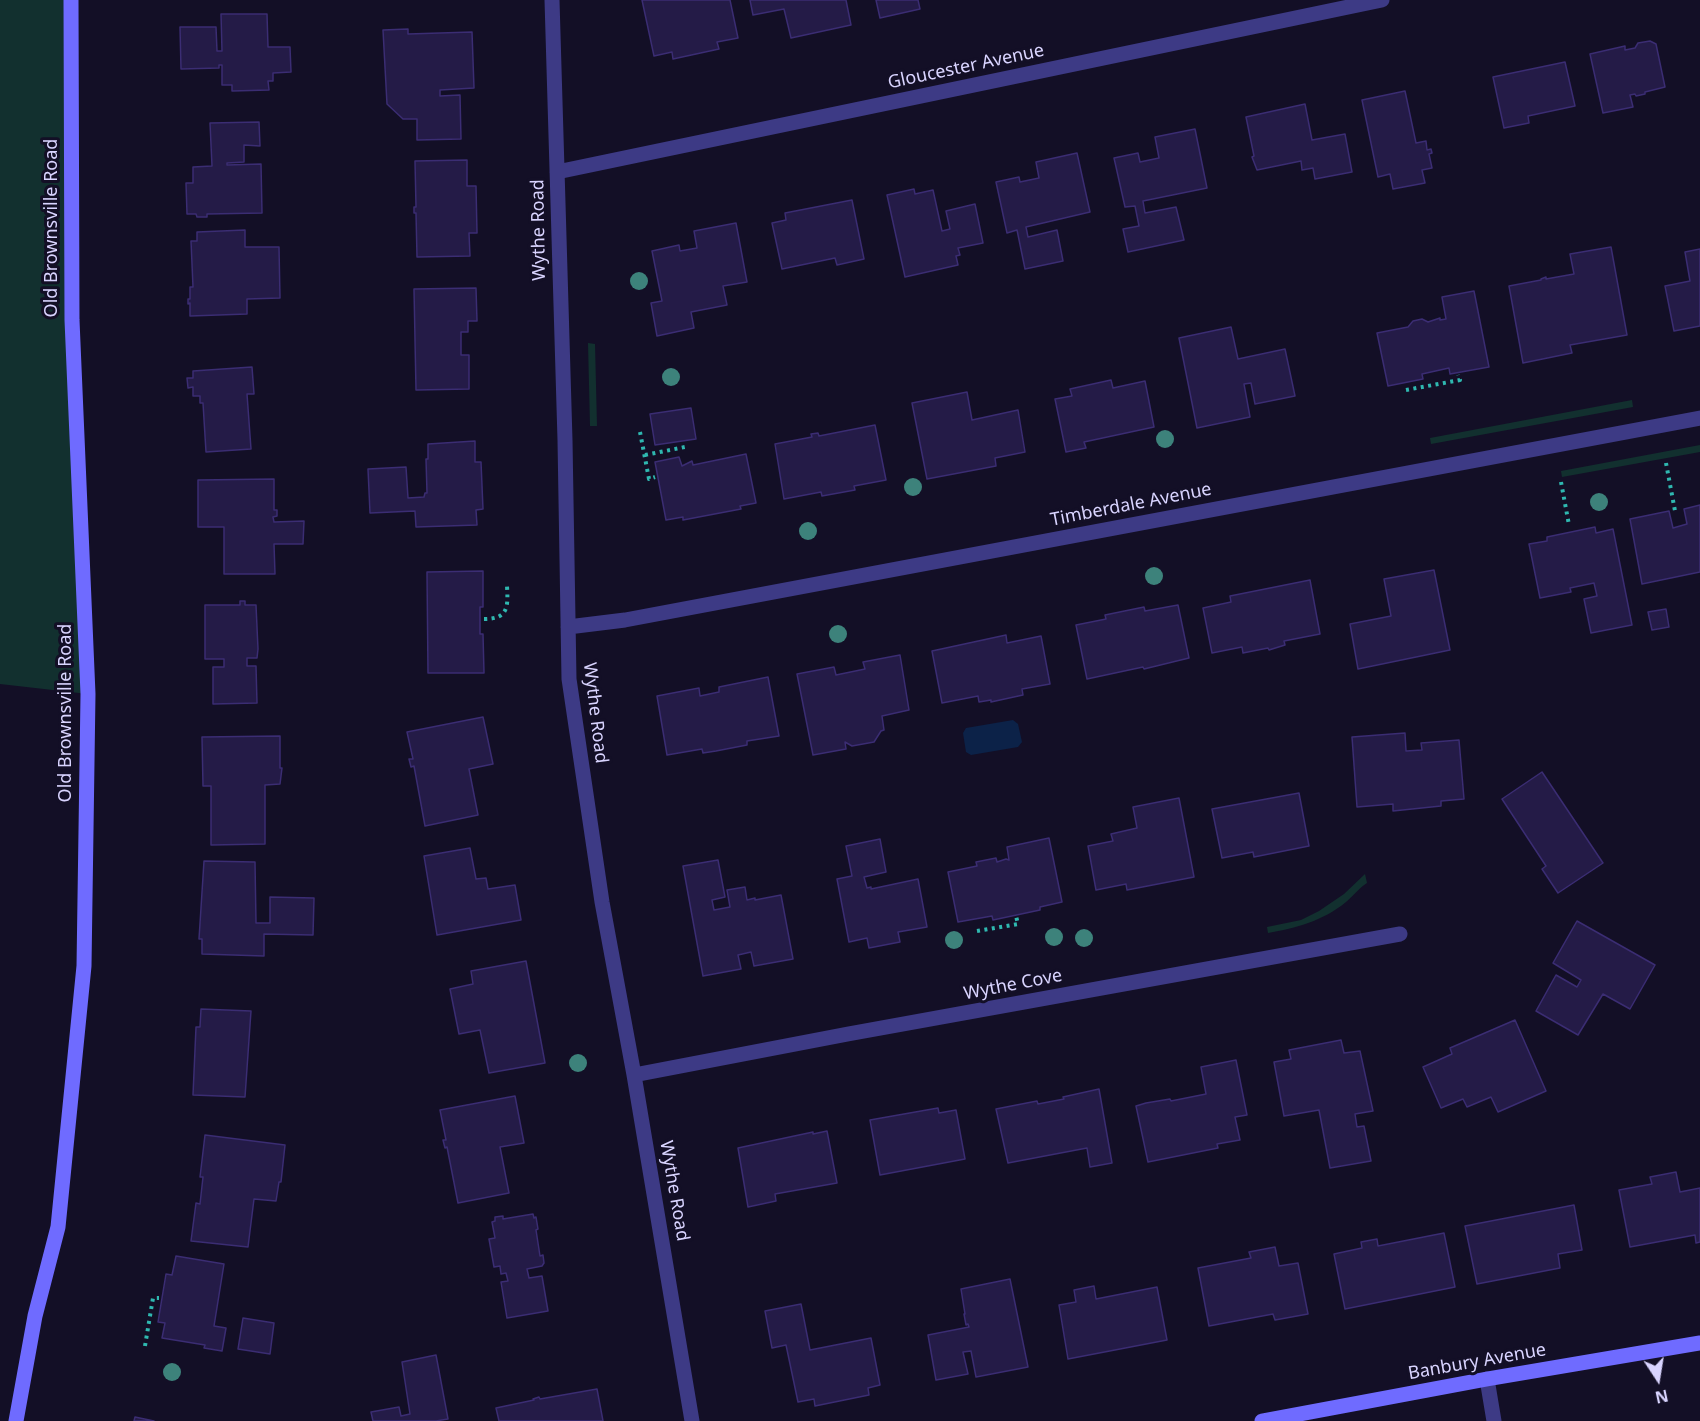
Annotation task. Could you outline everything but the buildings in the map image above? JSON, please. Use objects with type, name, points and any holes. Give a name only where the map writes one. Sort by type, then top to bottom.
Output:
[{"type":"main road","name":"Old Brownsville Road","points":[[16,1421],[35,1316],[57,1227],[84,966],[88,694],[72,320],[71,0]]},
{"type":"main road","name":"Banbury Avenue","points":[[1262,1421],[1487,1379],[1700,1343]]},
{"type":"street","name":"Wythe Road","points":[[552,0],[569,679],[600,890],[634,1075],[692,1421]]},
{"type":"street","name":"Gloucester Avenue","points":[[557,172],[1382,0]]},
{"type":"street","name":"Timberdale Avenue","points":[[568,627],[660,613],[1700,418]]},
{"type":"street","name":"Wythe Cove","points":[[634,1075],[1400,934]]},
{"type":"street","points":[[1487,1379],[1494,1421]]},
{"type":"path","points":[[1406,390],[1460,380],[1458,375]]},
{"type":"path","points":[[640,432],[649,479],[655,477]]},
{"type":"path","points":[[645,455],[685,447]]},
{"type":"path","points":[[1666,463],[1675,511]]},
{"type":"path","points":[[1561,482],[1569,525]]},
{"type":"path","points":[[484,620],[494,619],[507,609],[507,586]]},
{"type":"path","points":[[977,931],[1018,924],[1016,916]]},
{"type":"path","points":[[145,1346],[153,1298],[159,1298]]},
{"type":"green space","points":[[0,0],[71,0],[88,694],[0,684]]},
{"type":"green space","points":[[588,343],[595,344],[597,426],[590,426]]},
{"type":"green space","points":[[1632,400],[1633,407],[1431,444],[1430,438]]},
{"type":"green space","points":[[1700,445],[1700,452],[1562,477],[1561,471]]},
{"type":"green space","points":[[1365,874],[1367,883],[1337,909],[1299,926],[1268,933],[1267,927],[1301,920],[1319,911],[1344,894]]},
{"type":"water","points":[[1013,720],[1018,724],[1022,742],[1018,747],[971,755],[966,752],[963,733],[966,728]]}]
